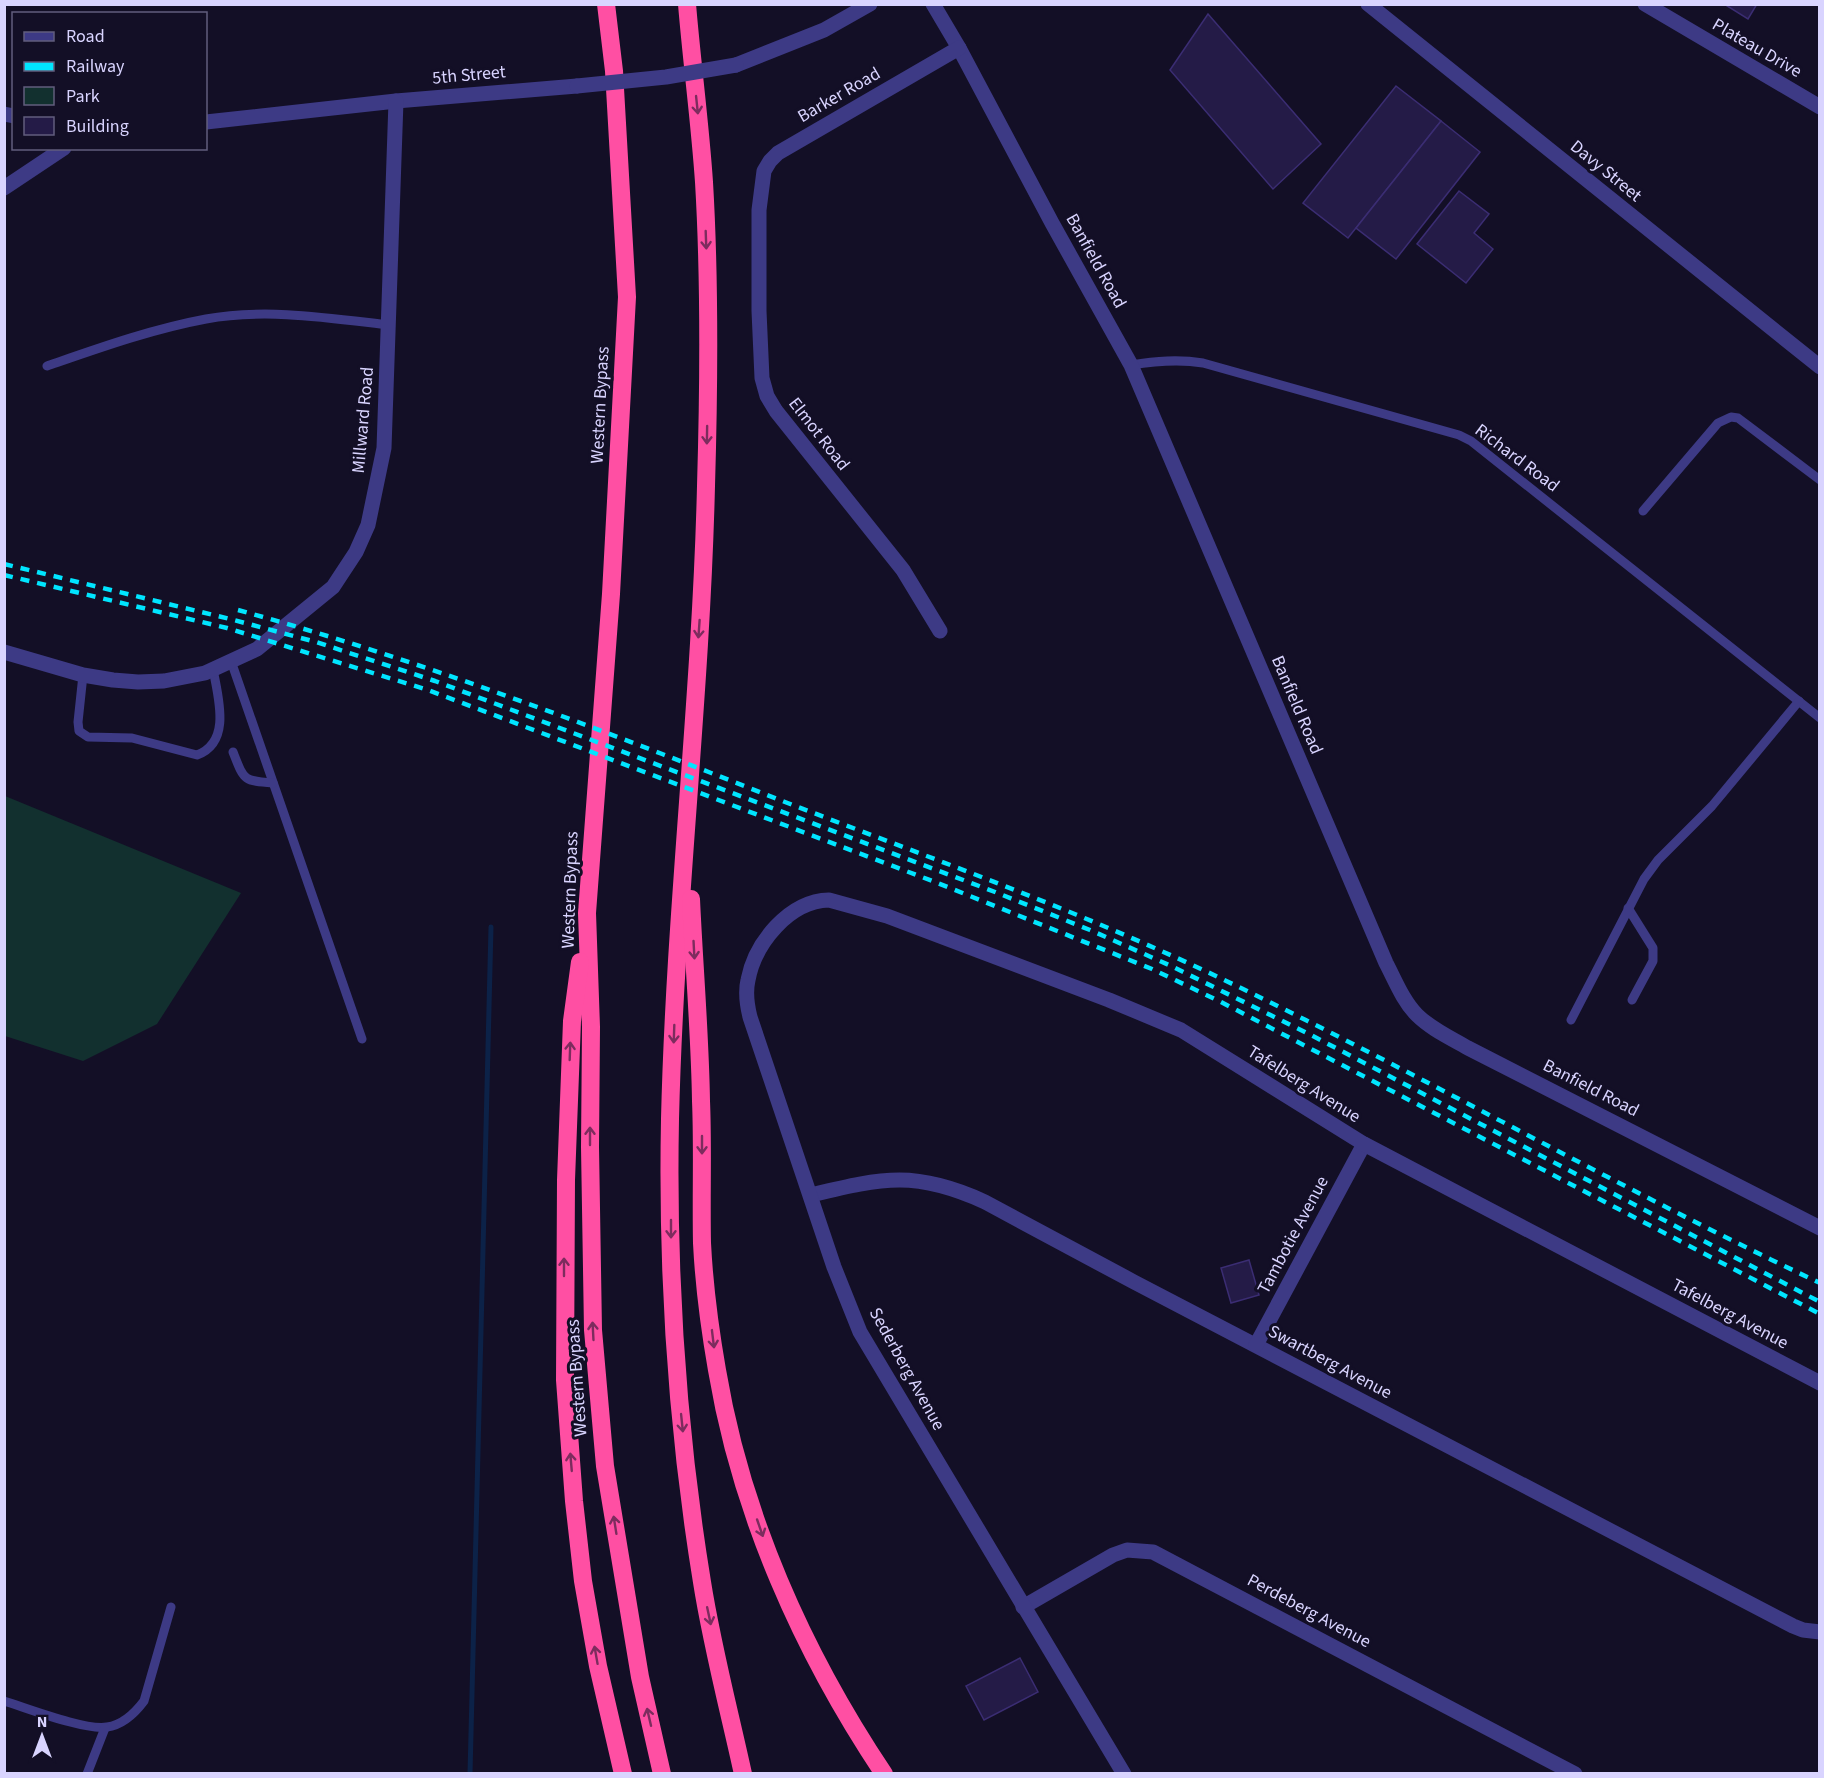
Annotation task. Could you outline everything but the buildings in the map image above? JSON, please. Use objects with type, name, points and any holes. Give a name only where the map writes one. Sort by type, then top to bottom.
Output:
[{"type":"highway","name":"Western Bypass","points":[[606,4],[614,71],[627,297],[611,594],[587,913],[591,1028],[593,1330],[605,1467],[640,1677],[662,1773]]},
{"type":"highway","points":[[687,4],[704,181],[708,306],[704,545],[686,808],[670,1119],[671,1260],[677,1370],[688,1482],[702,1584],[743,1773]]},
{"type":"highway","points":[[686,808],[701,1100],[702,1245],[717,1370],[741,1475],[785,1595],[825,1678],[884,1773]]},
{"type":"highway","points":[[587,913],[572,1021],[564,1249],[565,1380],[573,1490],[583,1581],[598,1666],[623,1773]]},
{"type":"street","name":"5th Street","points":[[207,122],[396,101],[666,77],[736,65],[824,30],[870,4]]},
{"type":"street","name":"Banfield Road","points":[[933,4],[1131,365],[1386,963],[1409,1007],[1418,1017],[1468,1048],[1820,1228]]},
{"type":"street","name":"Plateau Drive","points":[[1645,4],[1820,107]]},
{"type":"street","name":"Davy Street","points":[[1370,5],[1820,367]]},
{"type":"street","name":"Barker Road","points":[[760,193],[764,171],[770,160],[778,153],[959,48]]},
{"type":"street","name":"Millward Road","points":[[4,652],[83,675],[113,680],[155,681],[205,673],[257,649],[333,587],[356,552],[368,525],[384,448],[396,101]]},
{"type":"street","points":[[4,188],[61,150]]},
{"type":"street","name":"Elmot Road","points":[[760,193],[759,311],[762,378],[767,396],[776,411],[903,570],[940,632]]},
{"type":"street","name":"Tafelberg Avenue","points":[[760,949],[779,924],[802,906],[820,900],[837,901],[887,916],[1110,1000],[1181,1030],[1364,1144],[1820,1383]]},
{"type":"street","name":"Sederberg Avenue","points":[[760,949],[748,981],[746,1000],[750,1017],[834,1268],[860,1332],[1124,1773]]},
{"type":"street","name":"Tambotie Avenue","points":[[1256,1345],[1364,1144]]},
{"type":"street","name":"Swartberg Avenue","points":[[811,1195],[867,1182],[892,1180],[927,1181],[960,1191],[985,1202],[1792,1626],[1820,1632]]},
{"type":"street","name":"Perdeberg Avenue","points":[[1023,1607],[1113,1555],[1127,1550],[1153,1552],[1575,1773]]},
{"type":"lane","points":[[47,366],[128,338],[207,319],[254,315],[309,316],[389,325]]},
{"type":"lane","name":"Richard Road","points":[[1131,365],[1159,360],[1203,363],[1459,435],[1471,441],[1820,718]]},
{"type":"lane","points":[[1643,511],[1718,423],[1731,417],[1738,418],[1820,480]]},
{"type":"lane","points":[[231,661],[362,1039]]},
{"type":"lane","points":[[83,675],[78,722],[80,731],[88,737],[132,738],[197,755],[215,743],[219,729],[220,711],[213,669]]},
{"type":"lane","points":[[1571,1020],[1644,879],[1658,860],[1712,806],[1798,701]]},
{"type":"lane","points":[[233,752],[243,776],[249,780],[273,783]]},
{"type":"lane","points":[[1628,908],[1653,948],[1653,961],[1632,1000]]},
{"type":"lane","points":[[4,1701],[88,1726],[105,1728],[121,1722],[135,1713],[144,1701],[171,1607]]},
{"type":"lane","points":[[87,1773],[105,1728]]},
{"type":"green space","points":[[5,796],[241,893],[157,1024],[83,1061],[5,1036]]},
{"type":"waterway","points":[[470,1774],[491,927]]},
{"type":"railway","points":[[4,564],[316,642],[435,681],[1090,930],[1169,965],[1311,1035],[1820,1302]]},
{"type":"railway","points":[[4,575],[227,628],[428,690],[935,882],[1152,969],[1221,1002],[1820,1314]]},
{"type":"railway","points":[[238,610],[308,630],[514,698],[949,864],[1111,929],[1294,1014],[1668,1208],[1820,1283]]}]
